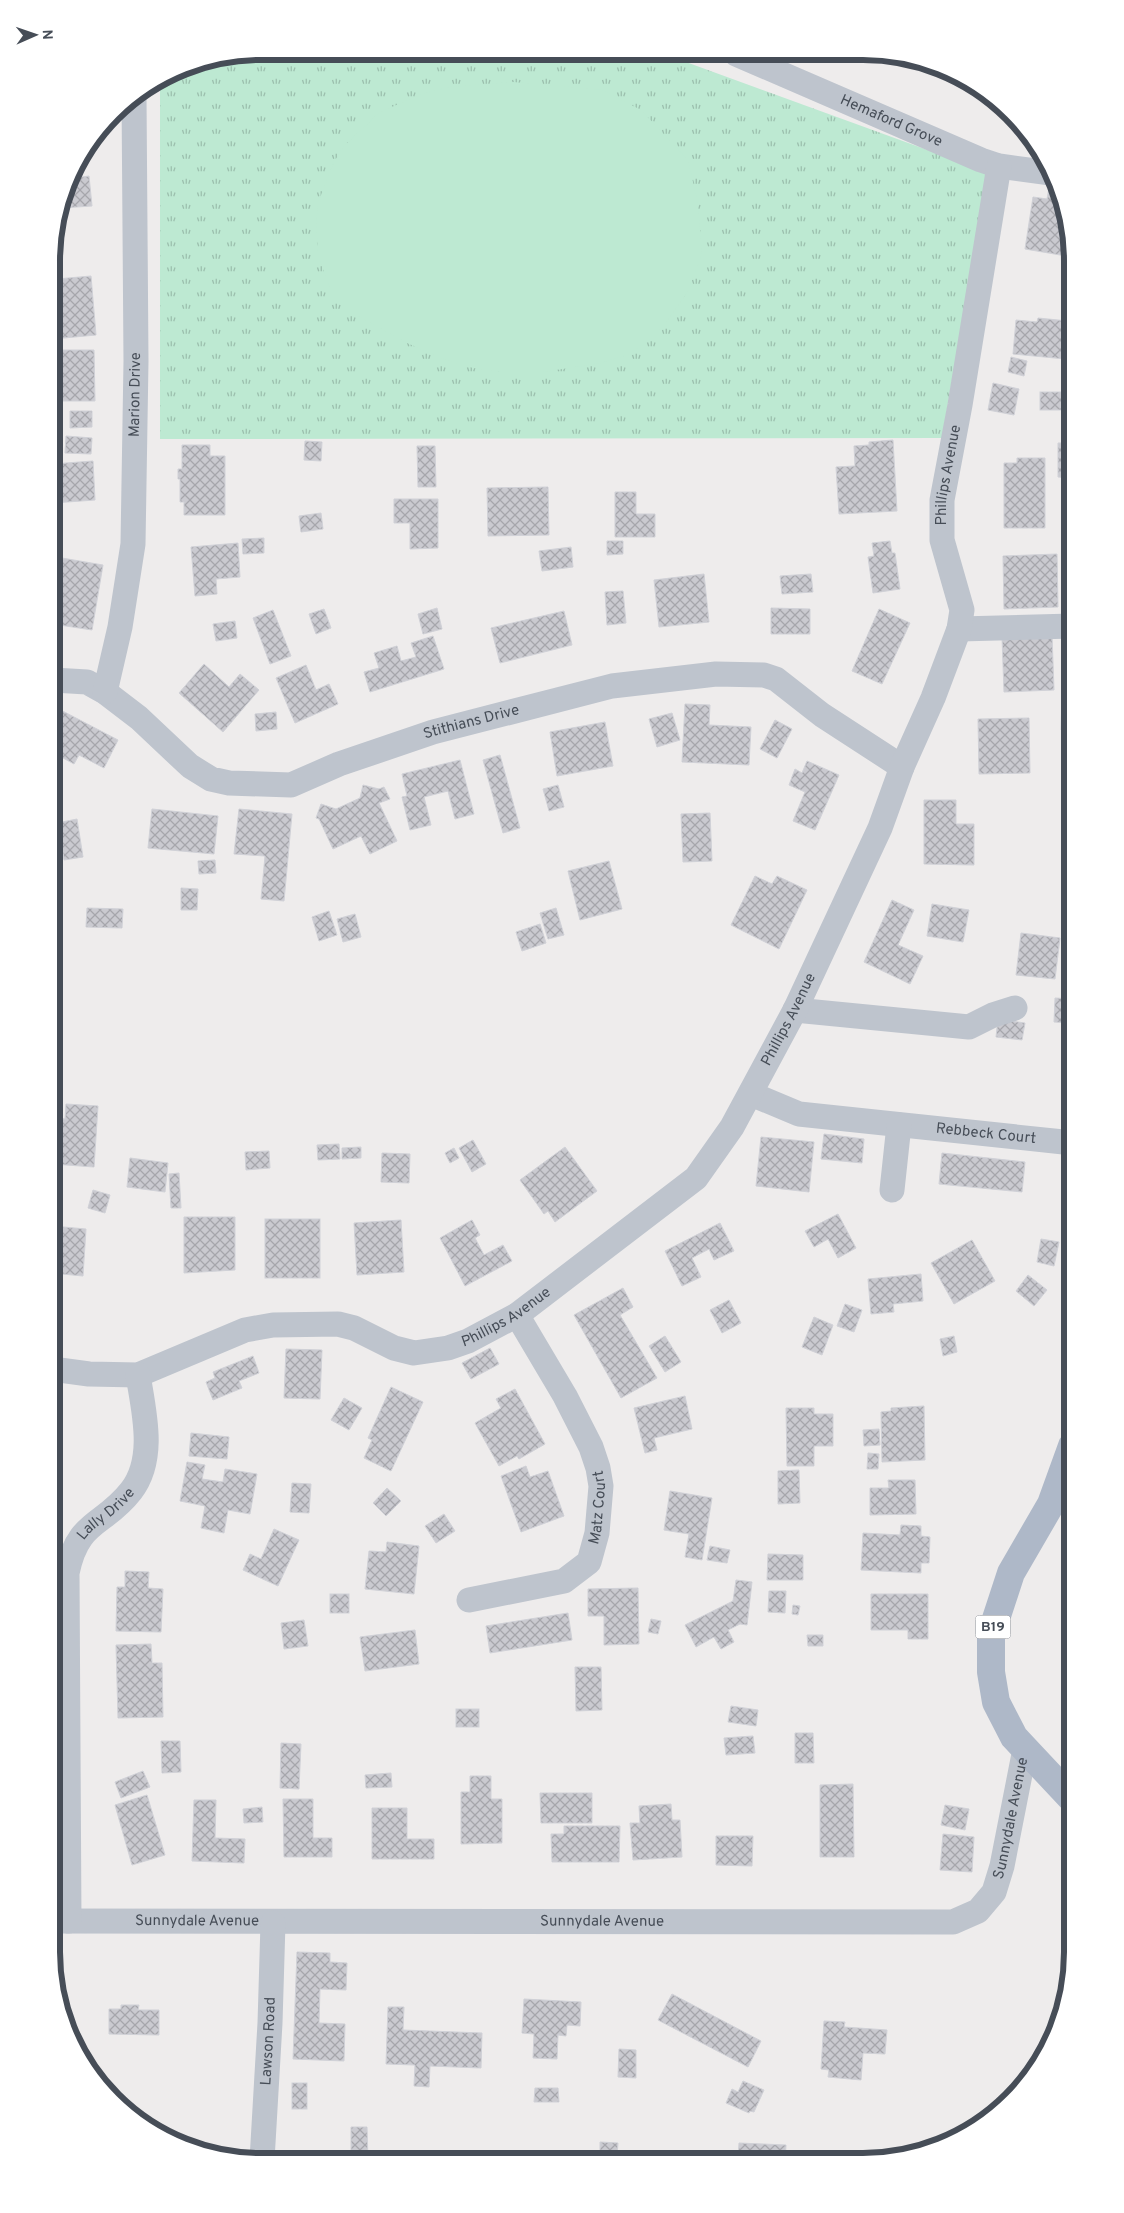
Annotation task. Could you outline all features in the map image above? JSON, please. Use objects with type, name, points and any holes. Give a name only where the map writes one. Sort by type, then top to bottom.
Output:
[{"type":"main road","name":"B19","points":[[1064,1468],[1051,1504],[1011,1573],[991,1634],[991,1672],[996,1702],[1014,1737],[1064,1790]]},
{"type":"street","name":"Hemaford Grove","points":[[750,60],[999,166],[1043,172]]},
{"type":"street","name":"Marion Drive","points":[[105,692],[120,627],[133,544],[136,361],[134,105]]},
{"type":"street","name":"Phillips Avenue","points":[[60,1371],[138,1376],[244,1330],[273,1324],[338,1324],[354,1328],[394,1348],[414,1353],[431,1352],[468,1341],[517,1315],[696,1178],[732,1128],[795,1010],[880,828],[902,767],[933,698],[960,629],[962,610],[942,540],[942,500],[962,395],[999,166]]},
{"type":"street","points":[[960,629],[1064,626]]},
{"type":"street","name":"Stithians Drive","points":[[60,680],[87,682],[105,692],[139,718],[190,766],[211,779],[229,783],[291,785],[338,764],[433,732],[612,686],[716,674],[764,675],[776,679],[822,715],[902,767]]},
{"type":"street","points":[[795,1010],[969,1028],[993,1015],[1015,1008]]},
{"type":"street","name":"Rebbeck Court","points":[[751,1094],[799,1114],[1064,1142]]},
{"type":"street","points":[[892,1190],[899,1125]]},
{"type":"street","name":"Matz Court","points":[[469,1600],[564,1580],[589,1562],[597,1533],[600,1486],[598,1468],[591,1447],[565,1396],[517,1315]]},
{"type":"street","name":"Lally Drive","points":[[60,1921],[67,1573],[71,1554],[77,1540],[131,1491],[139,1476],[145,1456],[146,1438],[138,1376]]},
{"type":"street","name":"Sunnydale Avenue","points":[[60,1921],[273,1923],[953,1922],[978,1911],[994,1892],[1002,1866],[1025,1749]]},
{"type":"street","name":"Lawson Road","points":[[262,2153],[270,2023],[273,1923]]},
{"type":"green space","points":[[248,60],[680,60],[988,172],[942,438],[160,439],[160,87],[196,71]]},
{"type":"green space","points":[[513,82],[602,90],[641,110],[688,160],[698,204],[702,254],[687,293],[667,321],[653,337],[630,354],[601,363],[543,372],[500,372],[473,368],[446,360],[407,343],[358,316],[330,288],[318,255],[316,220],[319,200],[334,162],[344,146],[380,112],[422,94],[449,87]]},
{"type":"building","points":[[81,171],[82,177],[89,176],[92,206],[67,208]]},
{"type":"building","points":[[1049,185],[1060,222],[1064,256],[1025,249],[1033,197],[1047,199]]},
{"type":"building","points":[[91,276],[96,335],[60,338],[60,279]]},
{"type":"building","points":[[1038,318],[1064,321],[1064,359],[1013,354],[1016,320],[1037,322]]},
{"type":"building","points":[[60,350],[94,350],[95,401],[60,401]]},
{"type":"building","points":[[1011,357],[1027,361],[1024,376],[1008,372]]},
{"type":"building","points":[[993,383],[1019,389],[1014,415],[988,410]]},
{"type":"building","points":[[1040,392],[1064,392],[1064,410],[1040,410]]},
{"type":"building","points":[[70,411],[92,411],[92,427],[70,428]]},
{"type":"building","points":[[66,436],[92,438],[91,454],[65,453]]},
{"type":"building","points":[[893,440],[897,511],[839,514],[836,467],[855,466],[854,446],[869,445],[869,442]]},
{"type":"building","points":[[305,441],[322,442],[321,461],[304,460]]},
{"type":"building","points":[[1058,443],[1064,443],[1064,477],[1058,477]]},
{"type":"building","points":[[182,445],[210,445],[210,456],[225,456],[225,515],[184,515],[184,502],[180,502],[180,479],[178,479],[178,469],[182,469]]},
{"type":"building","points":[[417,446],[435,446],[436,487],[418,487]]},
{"type":"building","points":[[1017,458],[1045,458],[1045,528],[1004,528],[1004,463],[1017,463]]},
{"type":"building","points":[[93,461],[95,500],[60,502],[60,463]]},
{"type":"building","points":[[548,487],[549,535],[488,536],[487,488]]},
{"type":"building","points":[[615,492],[636,492],[636,514],[655,514],[655,537],[615,537]]},
{"type":"building","points":[[394,499],[438,499],[438,548],[410,549],[410,523],[394,523]]},
{"type":"building","points":[[321,513],[323,529],[301,532],[299,516]]},
{"type":"building","points":[[264,538],[264,553],[243,554],[242,539]]},
{"type":"building","points":[[607,541],[623,541],[623,554],[607,555]]},
{"type":"building","points":[[890,541],[892,553],[895,553],[900,589],[873,593],[868,557],[874,556],[872,543]]},
{"type":"building","points":[[238,543],[240,577],[216,579],[217,594],[195,596],[191,547]]},
{"type":"building","points":[[571,547],[573,567],[542,571],[539,551]]},
{"type":"building","points":[[1057,554],[1058,607],[1004,609],[1003,556]]},
{"type":"building","points":[[62,558],[103,565],[92,630],[60,625],[60,573]]},
{"type":"building","points":[[704,574],[709,622],[659,627],[654,580]]},
{"type":"building","points":[[811,574],[813,592],[782,594],[780,576]]},
{"type":"building","points":[[623,591],[626,623],[607,625],[605,592]]},
{"type":"building","points":[[437,608],[442,629],[423,634],[418,614]]},
{"type":"building","points":[[771,608],[810,609],[810,634],[771,634]]},
{"type":"building","points":[[324,609],[331,628],[316,634],[309,614]]},
{"type":"building","points":[[879,609],[910,623],[882,684],[852,671]]},
{"type":"building","points":[[273,610],[291,656],[270,664],[253,618]]},
{"type":"building","points":[[564,611],[572,645],[500,663],[491,628]]},
{"type":"building","points":[[235,621],[237,638],[216,641],[213,624]]},
{"type":"building","points":[[1052,635],[1054,690],[1004,692],[1002,637]]},
{"type":"building","points":[[433,636],[444,669],[370,692],[364,672],[379,668],[374,653],[397,646],[401,661],[416,657],[411,643]]},
{"type":"building","points":[[204,664],[229,687],[240,674],[259,690],[223,732],[179,693]]},
{"type":"building","points":[[306,665],[316,690],[329,684],[338,704],[295,723],[276,678]]},
{"type":"building","points":[[1062,697],[1064,697],[1064,730],[1061,730]]},
{"type":"building","points":[[685,704],[710,705],[709,725],[751,727],[749,765],[682,762]]},
{"type":"building","points":[[60,710],[118,740],[104,768],[79,755],[74,764],[60,756]]},
{"type":"building","points":[[276,712],[277,729],[256,731],[255,714]]},
{"type":"building","points":[[672,713],[680,740],[657,747],[649,719]]},
{"type":"building","points":[[1029,718],[1030,773],[979,774],[978,719]]},
{"type":"building","points":[[775,720],[792,729],[777,758],[760,749]]},
{"type":"building","points":[[605,722],[613,766],[557,776],[550,732]]},
{"type":"building","points":[[500,755],[520,828],[503,833],[483,760]]},
{"type":"building","points":[[460,760],[474,814],[455,819],[448,791],[424,797],[431,825],[410,830],[402,797],[407,796],[402,774]]},
{"type":"building","points":[[807,761],[839,775],[815,830],[793,821],[805,792],[789,785],[795,769],[802,773]]},
{"type":"building","points":[[363,785],[379,789],[384,787],[390,799],[379,803],[397,841],[370,854],[361,836],[333,849],[319,819],[316,818],[321,804],[336,809],[360,798]]},
{"type":"building","points":[[558,785],[564,807],[549,811],[543,789]]},
{"type":"building","points":[[924,800],[956,800],[956,824],[974,824],[974,865],[924,864]]},
{"type":"building","points":[[152,809],[218,816],[214,854],[148,848]]},
{"type":"building","points":[[239,809],[292,814],[284,901],[261,899],[265,856],[234,854]]},
{"type":"building","points":[[710,813],[712,861],[683,862],[681,814]]},
{"type":"building","points":[[77,819],[83,857],[64,860],[62,847],[60,847],[60,822]]},
{"type":"building","points":[[215,860],[216,873],[199,874],[198,861]]},
{"type":"building","points":[[609,861],[622,909],[580,920],[568,871]]},
{"type":"building","points":[[755,876],[772,884],[777,876],[807,890],[779,949],[731,925]]},
{"type":"building","points":[[181,888],[198,889],[197,910],[181,910]]},
{"type":"building","points":[[892,900],[914,910],[898,945],[923,956],[910,984],[864,962]]},
{"type":"building","points":[[932,904],[969,910],[963,942],[927,936]]},
{"type":"building","points":[[87,908],[123,909],[122,928],[86,927]]},
{"type":"building","points":[[556,908],[564,935],[548,939],[540,913]]},
{"type":"building","points":[[329,911],[337,935],[319,941],[312,917]]},
{"type":"building","points":[[355,914],[361,937],[343,942],[337,919]]},
{"type":"building","points":[[540,924],[546,943],[522,951],[516,932]]},
{"type":"building","points":[[1021,933],[1060,938],[1055,979],[1016,975]]},
{"type":"building","points":[[1055,998],[1064,998],[1064,1023],[1054,1022]]},
{"type":"building","points":[[998,1019],[1025,1023],[1022,1040],[996,1037]]},
{"type":"building","points":[[66,1104],[98,1106],[94,1167],[60,1165],[60,1118],[65,1119]]},
{"type":"building","points":[[824,1134],[864,1139],[862,1163],[821,1159]]},
{"type":"building","points":[[761,1137],[814,1142],[809,1192],[756,1186]]},
{"type":"building","points":[[473,1140],[486,1164],[472,1172],[459,1148]]},
{"type":"building","points":[[339,1144],[340,1159],[318,1160],[317,1145]]},
{"type":"building","points":[[361,1147],[361,1158],[342,1159],[342,1148]]},
{"type":"building","points":[[565,1147],[597,1191],[555,1222],[548,1211],[544,1214],[520,1180]]},
{"type":"building","points":[[454,1148],[459,1158],[450,1163],[445,1153]]},
{"type":"building","points":[[269,1151],[270,1168],[246,1170],[245,1152]]},
{"type":"building","points":[[382,1153],[410,1154],[409,1183],[381,1182]]},
{"type":"building","points":[[942,1153],[1025,1162],[1022,1192],[939,1184]]},
{"type":"building","points":[[130,1158],[168,1163],[165,1192],[127,1187]]},
{"type":"building","points":[[179,1173],[181,1208],[171,1208],[169,1174]]},
{"type":"building","points":[[93,1190],[110,1195],[105,1213],[88,1208]]},
{"type":"building","points":[[838,1214],[856,1248],[838,1258],[828,1239],[814,1247],[805,1231]]},
{"type":"building","points":[[184,1217],[235,1217],[235,1270],[184,1273]]},
{"type":"building","points":[[265,1219],[320,1219],[320,1278],[265,1278]]},
{"type":"building","points":[[401,1220],[404,1272],[357,1275],[354,1223]]},
{"type":"building","points":[[472,1220],[480,1235],[475,1238],[484,1255],[503,1245],[512,1261],[465,1286],[440,1238]]},
{"type":"building","points":[[720,1223],[734,1251],[714,1260],[709,1249],[692,1258],[701,1277],[682,1286],[665,1251]]},
{"type":"building","points":[[60,1227],[86,1229],[83,1276],[60,1274]]},
{"type":"building","points":[[1041,1239],[1059,1242],[1054,1266],[1037,1262]]},
{"type":"building","points":[[972,1240],[995,1281],[954,1304],[931,1263]]},
{"type":"building","points":[[921,1274],[923,1301],[893,1304],[894,1312],[871,1314],[868,1279]]},
{"type":"building","points":[[1028,1275],[1047,1290],[1034,1306],[1016,1291]]},
{"type":"building","points":[[623,1288],[633,1307],[620,1315],[657,1378],[621,1398],[574,1315]]},
{"type":"building","points":[[729,1300],[741,1323],[722,1333],[710,1310]]},
{"type":"building","points":[[845,1304],[862,1310],[854,1332],[837,1326]]},
{"type":"building","points":[[814,1317],[833,1325],[822,1355],[802,1347]]},
{"type":"building","points":[[665,1336],[681,1362],[665,1372],[649,1346]]},
{"type":"building","points":[[954,1336],[957,1352],[943,1356],[940,1339]]},
{"type":"building","points":[[490,1348],[499,1364],[471,1379],[462,1363]]},
{"type":"building","points":[[286,1349],[322,1350],[320,1399],[284,1398]]},
{"type":"building","points":[[253,1356],[259,1373],[239,1381],[242,1388],[213,1400],[206,1382],[215,1378],[213,1372]]},
{"type":"building","points":[[391,1387],[423,1402],[391,1471],[364,1458],[372,1440],[368,1438]]},
{"type":"building","points":[[515,1389],[545,1444],[519,1459],[517,1456],[499,1466],[475,1423],[501,1408],[496,1399]]},
{"type":"building","points":[[685,1396],[692,1429],[654,1438],[657,1450],[645,1453],[634,1408]]},
{"type":"building","points":[[344,1398],[362,1408],[349,1430],[331,1420]]},
{"type":"building","points":[[924,1406],[925,1460],[882,1462],[881,1412],[891,1411],[891,1408]]},
{"type":"building","points":[[786,1408],[814,1408],[814,1414],[833,1414],[833,1446],[814,1446],[814,1466],[787,1466]]},
{"type":"building","points":[[879,1429],[880,1445],[864,1446],[863,1430]]},
{"type":"building","points":[[191,1433],[229,1437],[227,1459],[189,1456]]},
{"type":"building","points":[[868,1453],[879,1454],[878,1469],[867,1469]]},
{"type":"building","points":[[187,1462],[205,1465],[202,1479],[223,1482],[225,1469],[257,1474],[250,1514],[228,1510],[224,1533],[201,1528],[205,1506],[180,1501]]},
{"type":"building","points":[[526,1466],[530,1477],[548,1471],[564,1516],[521,1532],[501,1476]]},
{"type":"building","points":[[799,1470],[800,1503],[778,1504],[778,1471]]},
{"type":"building","points":[[888,1480],[915,1480],[916,1514],[870,1515],[870,1488],[889,1488]]},
{"type":"building","points":[[292,1483],[311,1484],[309,1513],[290,1512]]},
{"type":"building","points":[[387,1488],[401,1501],[386,1516],[373,1503]]},
{"type":"building","points":[[670,1491],[712,1498],[702,1560],[685,1557],[689,1534],[664,1530]]},
{"type":"building","points":[[444,1514],[455,1531],[436,1543],[425,1526]]},
{"type":"building","points":[[901,1525],[921,1526],[921,1536],[930,1537],[929,1563],[921,1563],[921,1573],[861,1570],[863,1533],[900,1535]]},
{"type":"building","points":[[274,1529],[299,1540],[278,1586],[243,1570],[250,1554],[261,1559]]},
{"type":"building","points":[[387,1542],[419,1546],[414,1594],[365,1589],[369,1551],[386,1552]]},
{"type":"building","points":[[710,1546],[730,1550],[727,1563],[707,1560]]},
{"type":"building","points":[[768,1554],[803,1555],[803,1580],[767,1580]]},
{"type":"building","points":[[125,1571],[149,1572],[148,1588],[163,1589],[161,1632],[116,1631],[117,1587],[125,1587]]},
{"type":"building","points":[[736,1580],[752,1582],[747,1625],[740,1624],[728,1630],[734,1642],[721,1649],[714,1637],[696,1647],[685,1625],[733,1601]]},
{"type":"building","points":[[638,1588],[639,1644],[604,1645],[604,1616],[588,1616],[588,1589]]},
{"type":"building","points":[[769,1591],[786,1591],[785,1613],[768,1612]]},
{"type":"building","points":[[330,1594],[349,1594],[349,1613],[330,1613]]},
{"type":"building","points":[[871,1594],[928,1594],[928,1639],[908,1639],[908,1630],[871,1630]]},
{"type":"building","points":[[793,1605],[800,1606],[798,1615],[792,1614]]},
{"type":"building","points":[[568,1613],[572,1640],[490,1653],[486,1626]]},
{"type":"building","points":[[651,1619],[661,1621],[658,1634],[648,1632]]},
{"type":"building","points":[[304,1620],[308,1646],[284,1649],[281,1623]]},
{"type":"building","points":[[415,1630],[419,1664],[365,1671],[360,1637]]},
{"type":"building","points":[[807,1635],[823,1635],[823,1646],[808,1646]]},
{"type":"building","points":[[151,1644],[152,1663],[162,1663],[163,1717],[118,1718],[116,1645]]},
{"type":"building","points":[[575,1667],[601,1667],[602,1710],[576,1711]]},
{"type":"building","points":[[731,1706],[758,1710],[756,1726],[728,1722]]},
{"type":"building","points":[[456,1709],[479,1709],[479,1727],[456,1727]]},
{"type":"building","points":[[795,1733],[813,1733],[814,1763],[795,1763]]},
{"type":"building","points":[[753,1736],[755,1753],[726,1755],[724,1738]]},
{"type":"building","points":[[161,1741],[180,1741],[181,1772],[162,1773]]},
{"type":"building","points":[[281,1743],[301,1744],[299,1789],[280,1788]]},
{"type":"building","points":[[143,1771],[150,1787],[121,1798],[115,1782]]},
{"type":"building","points":[[391,1773],[392,1787],[366,1788],[365,1775]]},
{"type":"building","points":[[470,1776],[491,1776],[491,1799],[502,1799],[502,1843],[461,1844],[461,1792],[470,1792]]},
{"type":"building","points":[[853,1784],[854,1857],[820,1857],[820,1785]]},
{"type":"building","points":[[540,1793],[592,1793],[592,1823],[541,1823]]},
{"type":"building","points":[[147,1795],[165,1855],[132,1865],[115,1805]]},
{"type":"building","points":[[283,1799],[313,1799],[313,1838],[332,1838],[332,1857],[284,1857]]},
{"type":"building","points":[[194,1800],[216,1800],[215,1838],[245,1839],[244,1863],[192,1861]]},
{"type":"building","points":[[671,1804],[672,1820],[680,1820],[682,1857],[633,1860],[630,1823],[640,1823],[639,1806]]},
{"type":"building","points":[[945,1805],[969,1809],[965,1830],[941,1825]]},
{"type":"building","points":[[262,1807],[263,1822],[244,1823],[243,1809]]},
{"type":"building","points":[[372,1808],[407,1808],[407,1839],[434,1839],[434,1859],[372,1859]]},
{"type":"building","points":[[564,1826],[620,1826],[619,1862],[552,1862],[551,1834],[564,1834]]},
{"type":"building","points":[[943,1834],[974,1837],[972,1872],[940,1870]]},
{"type":"building","points":[[716,1836],[753,1836],[752,1866],[716,1865]]},
{"type":"building","points":[[297,1952],[330,1953],[330,1962],[347,1963],[346,1990],[320,1989],[319,2023],[345,2024],[344,2061],[293,2059]]},
{"type":"building","points":[[672,1994],[761,2041],[748,2067],[658,2020]]},
{"type":"building","points":[[524,1999],[581,2002],[580,2026],[567,2025],[566,2036],[558,2035],[557,2059],[533,2058],[534,2034],[522,2033]]},
{"type":"building","points":[[121,2005],[139,2005],[138,2010],[159,2010],[159,2035],[109,2034],[109,2009],[121,2009]]},
{"type":"building","points":[[388,2007],[404,2007],[403,2030],[482,2033],[481,2068],[430,2066],[429,2087],[414,2086],[415,2065],[386,2064]]},
{"type":"building","points":[[824,2021],[845,2022],[844,2027],[887,2030],[885,2054],[863,2053],[861,2080],[828,2077],[829,2070],[821,2069]]},
{"type":"building","points":[[619,2049],[636,2050],[636,2078],[618,2077]]},
{"type":"building","points":[[743,2081],[764,2090],[754,2112],[750,2111],[749,2113],[726,2103],[732,2089],[738,2092]]},
{"type":"building","points":[[292,2083],[307,2083],[307,2109],[292,2109]]},
{"type":"building","points":[[535,2088],[558,2088],[559,2102],[534,2102]]},
{"type":"building","points":[[351,2127],[367,2127],[368,2153],[351,2153]]},
{"type":"building","points":[[600,2142],[618,2143],[617,2153],[600,2153]]},
{"type":"building","points":[[739,2143],[786,2145],[786,2153],[738,2153]]}]
